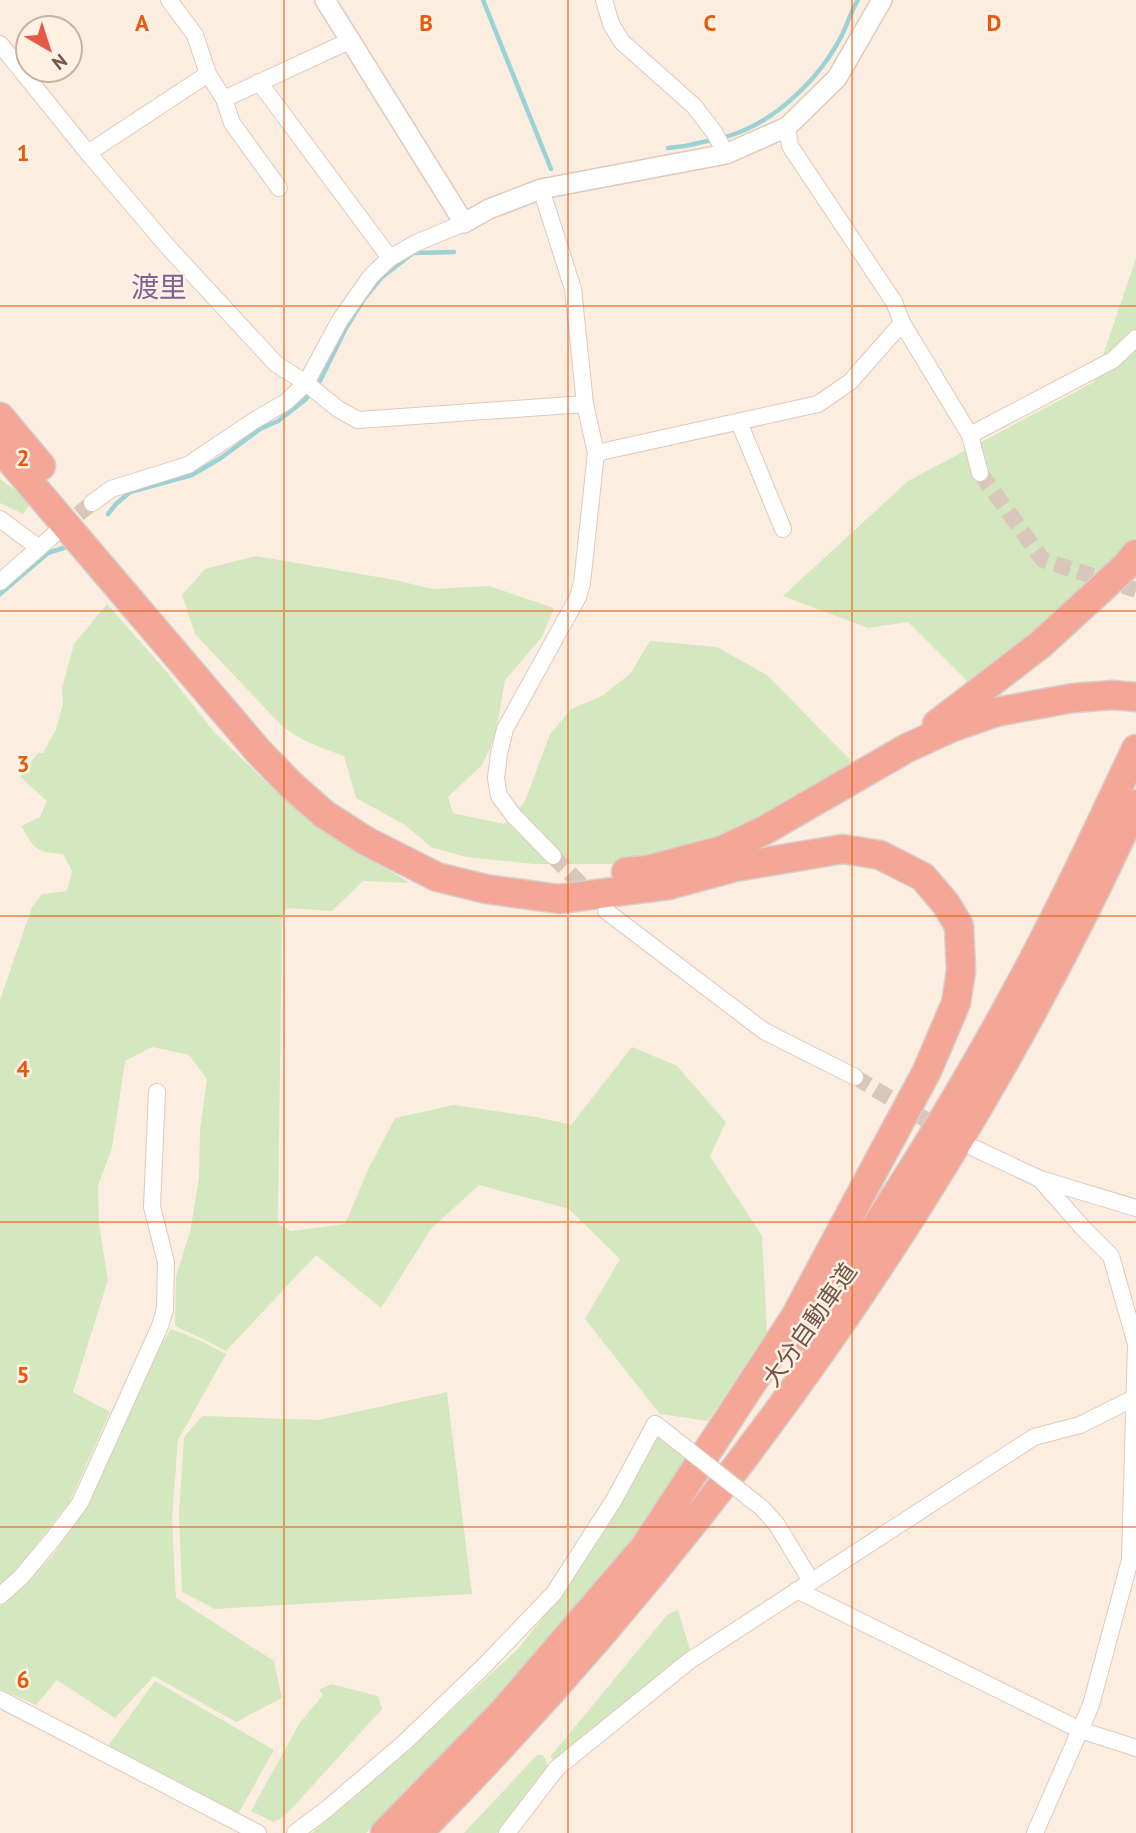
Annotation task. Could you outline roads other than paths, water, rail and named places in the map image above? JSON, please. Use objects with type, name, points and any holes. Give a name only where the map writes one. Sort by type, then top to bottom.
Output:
[{"type":"highway","points":[[0,417],[297,769],[328,797],[373,828],[422,857],[455,869],[538,883],[646,870],[723,850],[765,830],[907,748],[953,727],[1007,710],[1073,698],[1113,695],[1136,697]]},
{"type":"highway","points":[[0,448],[259,752],[291,785],[324,814],[366,841],[437,877],[486,889],[559,899],[668,885],[735,867],[843,849],[880,855],[923,877],[960,926],[961,971],[956,1003],[928,1071],[795,1317],[639,1556]]},
{"type":"highway","points":[[907,748],[1041,644],[1136,554]]},
{"type":"highway","points":[[735,867],[911,765],[970,736],[1009,722],[1074,710],[1136,709]]},
{"type":"highway","name":"大分自動車道","points":[[386,1833],[504,1711],[639,1556],[785,1363],[927,1147],[990,1039],[1040,948],[1136,749]]},
{"type":"highway","name":"大分自動車道","points":[[418,1833],[522,1725],[584,1655],[743,1459],[803,1377],[882,1261],[1010,1051],[1062,957],[1136,803]]},
{"type":"street","points":[[169,0],[195,35],[208,74],[224,99],[232,123],[279,188]]},
{"type":"street","points":[[325,0],[464,223]]},
{"type":"street","points":[[604,0],[611,24],[622,43],[694,106],[721,144]]},
{"type":"street","points":[[92,502],[111,489],[188,466],[255,420],[312,387],[340,320],[371,276],[390,258],[416,243],[464,223],[489,209],[541,189],[787,127],[837,78],[882,0]]},
{"type":"street","points":[[224,99],[349,41]]},
{"type":"street","points":[[0,44],[88,153],[169,247],[276,364],[312,387],[338,409],[358,420],[585,404]]},
{"type":"street","points":[[88,153],[208,74]]},
{"type":"street","points":[[259,82],[390,258]]},
{"type":"street","points":[[787,127],[790,146],[894,302],[902,323],[970,435],[980,473]]},
{"type":"street","points":[[541,189],[573,289],[585,404],[596,453],[582,583],[578,597],[505,729],[496,778],[499,796],[514,816],[553,856]]},
{"type":"street","points":[[596,453],[818,404],[850,382],[902,323]]},
{"type":"street","points":[[970,435],[1113,360],[1136,338]]},
{"type":"street","points":[[739,422],[783,529]]},
{"type":"street","points":[[0,519],[39,548]]},
{"type":"street","points":[[0,582],[58,531]]},
{"type":"street","points":[[606,911],[764,1031],[855,1077]]},
{"type":"street","points":[[0,1596],[21,1577],[79,1503],[160,1326],[165,1308],[166,1262],[152,1207],[157,1092]]},
{"type":"street","points":[[974,1148],[1040,1179],[1136,1208]]},
{"type":"street","points":[[1035,1833],[1091,1705],[1130,1560],[1136,1344],[1111,1255],[1040,1179]]},
{"type":"street","points":[[506,1833],[557,1768],[689,1661],[1034,1437],[1080,1425],[1135,1398]]},
{"type":"street","points":[[295,1833],[404,1742],[484,1666],[554,1593],[614,1500],[655,1424],[762,1508],[777,1525],[804,1586],[1080,1730],[1136,1748]]},
{"type":"street","points":[[0,1699],[258,1833]]},
{"type":"waterway","points":[[483,0],[551,169]]},
{"type":"waterway","points":[[721,138],[740,132],[776,112],[807,84],[832,52],[858,0]]},
{"type":"waterway","points":[[668,148],[712,140]]},
{"type":"waterway","points":[[108,514],[130,492],[192,475],[221,458],[260,429],[278,421],[305,400],[320,381],[346,328],[381,278],[413,253],[454,252]]},
{"type":"waterway","points":[[0,594],[48,553],[69,546]]},
{"type":"tunnel","points":[[980,473],[1043,560],[1136,590]]},
{"type":"tunnel","points":[[60,529],[92,503]]},
{"type":"tunnel","points":[[553,856],[593,897]]},
{"type":"tunnel","points":[[855,1077],[943,1130]]},
{"type":"district","name":"渡里","points":[[159,287]]}]
